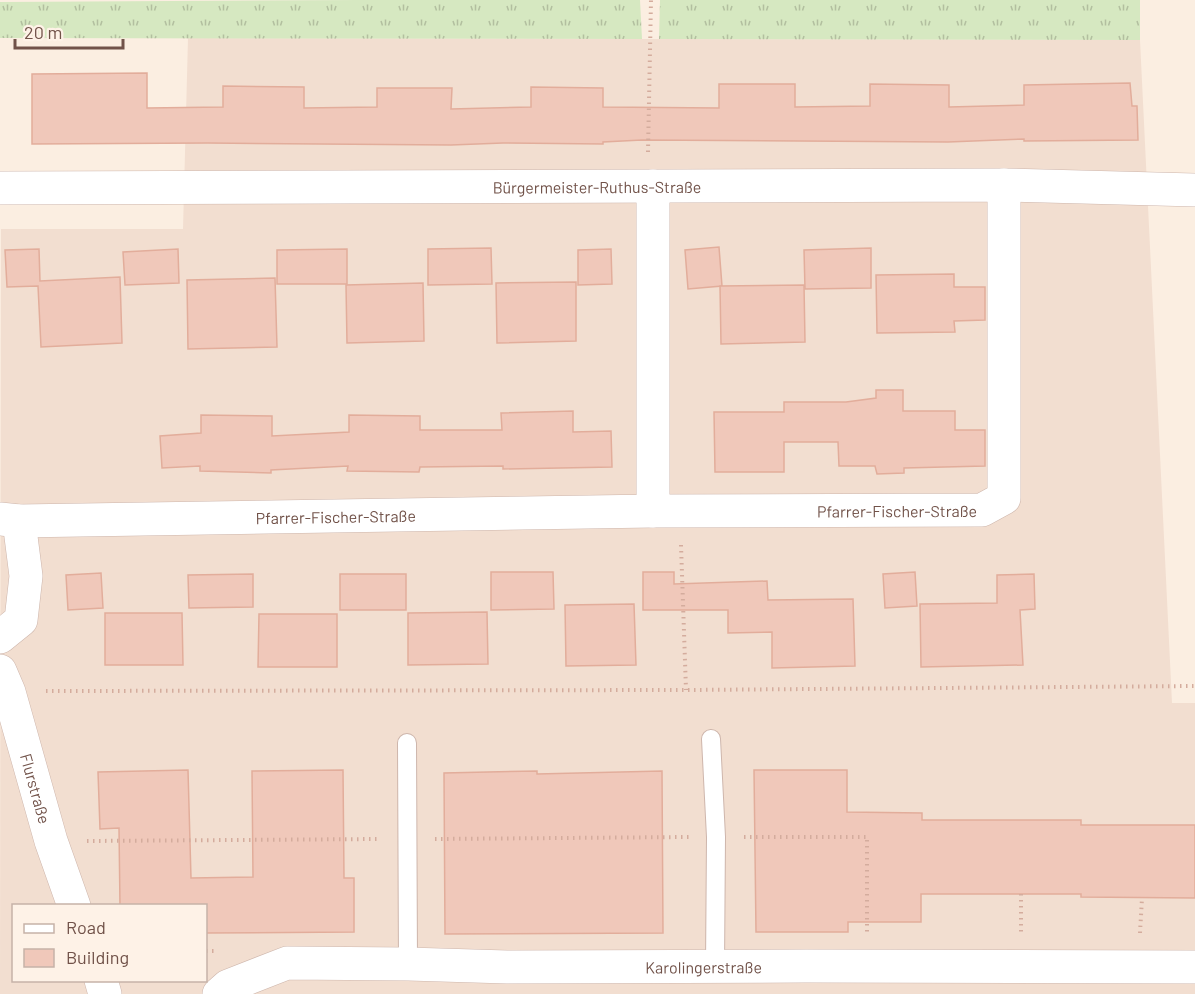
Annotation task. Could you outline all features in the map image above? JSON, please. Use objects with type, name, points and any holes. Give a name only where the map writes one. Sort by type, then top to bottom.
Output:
[{"type":"street","name":"Bürgermeister-Ruthus-Straße","points":[[0,189],[1005,185],[1195,190]]},
{"type":"street","name":"Pfarrer-Fischer-Straße","points":[[10,520],[667,511],[982,510],[1004,498],[1005,185]]},
{"type":"street","points":[[650,186],[667,511]]},
{"type":"street","points":[[0,637],[21,620],[26,576],[10,520]]},
{"type":"street","name":"Flurstraße","points":[[5,681],[51,841],[73,904]]},
{"type":"street","name":"Karolingerstraße","points":[[219,994],[228,986],[287,963],[408,963],[507,967],[1195,967]]},
{"type":"lane","points":[[711,739],[716,837],[715,966]]},
{"type":"lane","points":[[407,743],[408,963]]},
{"type":"path","points":[[650,186],[651,0]]},
{"type":"path","points":[[667,511],[687,690]]},
{"type":"path","points":[[5,681],[687,690],[1195,686]]},
{"type":"path","points":[[51,841],[867,837],[868,966]]},
{"type":"shaded area","points":[[188,38],[1140,40],[1172,703],[1195,703],[1195,994],[0,994],[1,229],[183,229]]},
{"type":"green space","points":[[640,0],[642,39],[0,38],[0,2]]},
{"type":"green space","points":[[660,0],[1140,0],[1140,40],[659,39]]},
{"type":"building","points":[[147,73],[147,108],[223,107],[223,86],[304,87],[304,108],[377,107],[377,88],[452,88],[451,109],[531,107],[531,87],[603,88],[603,107],[719,108],[719,84],[795,84],[795,107],[870,106],[870,84],[949,85],[949,107],[1024,105],[1024,85],[1130,83],[1132,106],[1137,106],[1138,140],[1024,141],[1024,139],[948,142],[642,140],[603,142],[603,144],[451,145],[32,144],[32,74]]},
{"type":"building","points":[[719,247],[722,286],[688,289],[685,250]]},
{"type":"building","points":[[491,248],[492,284],[428,285],[428,249]]},
{"type":"building","points":[[871,248],[871,288],[805,289],[804,250]]},
{"type":"building","points":[[39,249],[40,281],[120,277],[122,343],[41,347],[38,286],[7,287],[5,250]]},
{"type":"building","points":[[178,249],[179,283],[125,285],[123,252]]},
{"type":"building","points":[[347,249],[347,284],[277,284],[277,250]]},
{"type":"building","points":[[611,249],[612,284],[578,285],[578,250]]},
{"type":"building","points":[[954,274],[954,287],[985,287],[985,320],[954,321],[955,332],[877,333],[876,275]]},
{"type":"building","points":[[275,278],[277,347],[188,349],[187,280]]},
{"type":"building","points":[[576,282],[576,341],[497,343],[496,283]]},
{"type":"building","points":[[423,283],[424,341],[347,343],[346,285]]},
{"type":"building","points":[[804,285],[805,342],[721,344],[720,286]]},
{"type":"building","points":[[876,390],[903,390],[903,411],[955,411],[955,430],[985,430],[985,466],[904,468],[904,473],[877,474],[875,466],[839,466],[838,442],[784,442],[784,472],[715,472],[714,412],[784,412],[784,402],[846,402],[876,398]]},
{"type":"building","points":[[573,411],[573,432],[611,431],[612,467],[503,469],[503,466],[420,467],[419,472],[347,471],[348,466],[271,470],[271,473],[200,471],[200,466],[162,468],[160,436],[201,433],[201,415],[272,416],[272,436],[349,432],[349,415],[420,416],[420,430],[502,430],[501,413]]},
{"type":"building","points":[[491,572],[553,572],[554,609],[491,610]]},
{"type":"building","points":[[643,572],[674,572],[674,584],[767,581],[768,600],[853,599],[855,666],[772,668],[772,632],[728,633],[728,610],[643,610]]},
{"type":"building","points":[[915,572],[917,606],[885,608],[883,574]]},
{"type":"building","points":[[101,573],[103,608],[68,610],[66,575]]},
{"type":"building","points":[[253,574],[253,607],[189,608],[188,575]]},
{"type":"building","points":[[340,574],[406,574],[406,610],[340,610]]},
{"type":"building","points":[[1034,574],[1035,609],[1020,610],[1023,665],[921,667],[920,604],[997,603],[997,575]]},
{"type":"building","points":[[634,604],[636,665],[566,666],[565,605]]},
{"type":"building","points":[[487,612],[488,664],[408,665],[408,613]]},
{"type":"building","points":[[105,613],[182,613],[183,665],[105,665]]},
{"type":"building","points":[[259,614],[337,614],[337,667],[258,667]]},
{"type":"building","points":[[188,770],[191,878],[253,877],[252,771],[343,770],[344,878],[354,878],[354,932],[207,933],[207,904],[120,904],[119,828],[100,829],[98,772]]},
{"type":"building","points":[[754,770],[847,770],[847,812],[922,813],[922,820],[1081,820],[1081,825],[1195,825],[1195,898],[1081,897],[1081,894],[921,894],[921,922],[848,922],[848,932],[756,932]]},
{"type":"building","points":[[537,771],[537,774],[662,771],[663,933],[445,934],[444,773]]}]
